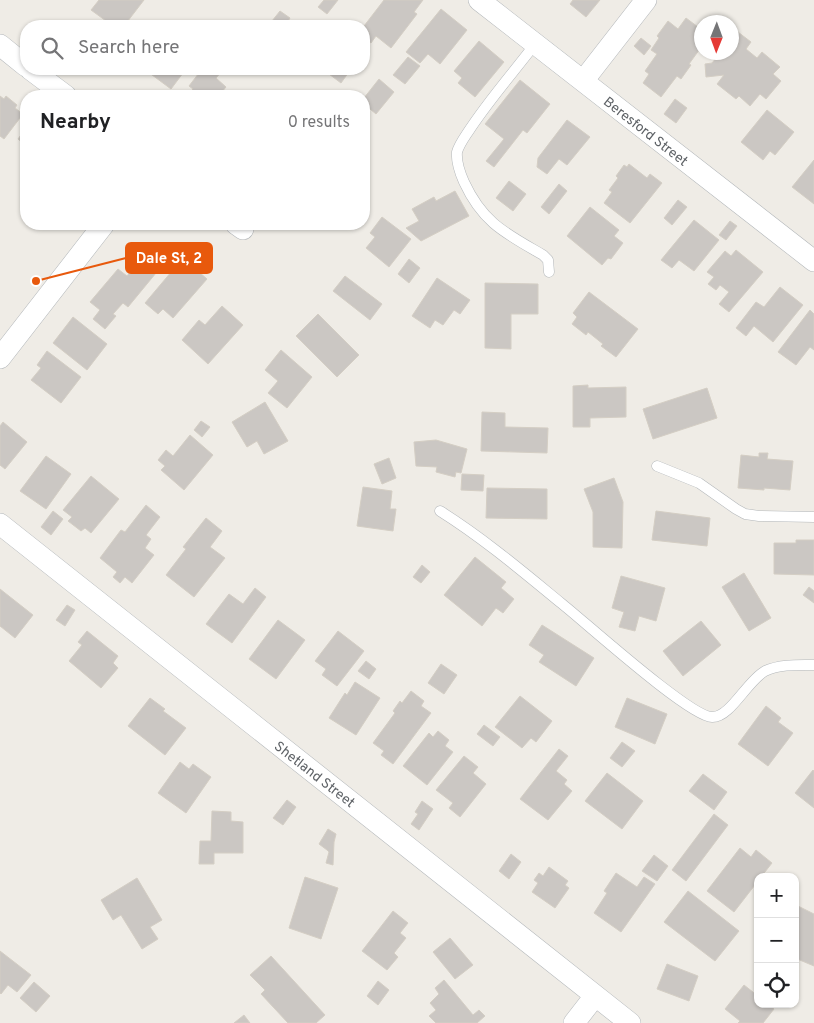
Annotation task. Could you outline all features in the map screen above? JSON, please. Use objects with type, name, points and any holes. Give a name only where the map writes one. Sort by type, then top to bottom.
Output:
[{"type":"street","name":"Beresford Street","points":[[479,0],[814,261]]},
{"type":"street","points":[[583,81],[646,0]]},
{"type":"street","points":[[0,45],[20,61]]},
{"type":"street","points":[[38,75],[58,90]]},
{"type":"street","points":[[0,358],[99,230]]},
{"type":"street","name":"Shetland Street","points":[[0,524],[630,1023]]},
{"type":"street","points":[[574,1023],[595,996]]},
{"type":"lane","points":[[535,44],[473,124],[457,152],[457,162],[469,194],[485,217],[506,234],[543,255],[550,265],[549,272]]},
{"type":"lane","points":[[657,466],[699,484],[745,514],[814,517]]},
{"type":"lane","points":[[440,511],[479,537],[670,693],[697,712],[708,717],[725,714],[748,685],[763,672],[782,667],[814,665]]},
{"type":"building","points":[[99,0],[144,0],[129,20],[105,20],[91,10]]},
{"type":"building","points":[[324,0],[338,0],[327,14],[318,7]]},
{"type":"building","points":[[384,0],[423,0],[414,12],[417,14],[391,48],[376,36],[370,42],[369,20]]},
{"type":"building","points":[[573,0],[600,0],[586,17],[570,4]]},
{"type":"building","points":[[441,9],[467,30],[440,64],[428,54],[420,63],[406,52]]},
{"type":"building","points":[[280,11],[290,18],[289,20],[273,20]]},
{"type":"building","points":[[686,18],[694,24],[694,57],[681,79],[677,76],[661,97],[643,83],[649,74],[645,71],[657,54],[651,50],[659,38],[657,36],[668,21],[678,29]]},
{"type":"building","points":[[739,33],[751,42],[746,49],[757,58],[762,52],[780,67],[773,74],[781,81],[766,99],[760,94],[750,106],[739,96],[736,99],[717,84],[724,75],[706,77],[705,64],[712,63],[714,60],[739,60]]},
{"type":"building","points":[[641,38],[651,46],[644,55],[634,46]]},
{"type":"building","points":[[479,41],[504,62],[475,97],[458,83],[462,78],[454,71]]},
{"type":"building","points":[[408,57],[420,66],[405,84],[393,75]]},
{"type":"building","points":[[152,75],[182,75],[171,89]]},
{"type":"building","points":[[197,75],[219,75],[216,78],[226,87],[224,90],[192,90],[189,86]]},
{"type":"building","points":[[330,75],[347,75],[341,83]]},
{"type":"building","points":[[379,79],[394,92],[376,114],[370,109],[370,90]]},
{"type":"building","points":[[520,80],[550,104],[527,133],[523,130],[494,167],[486,161],[504,139],[485,124]]},
{"type":"building","points":[[0,96],[4,99],[6,96],[17,105],[15,108],[20,112],[20,118],[4,139],[0,136]]},
{"type":"building","points":[[675,99],[687,108],[676,123],[664,114]]},
{"type":"building","points":[[767,110],[794,132],[775,155],[770,151],[763,160],[741,142]]},
{"type":"building","points":[[567,120],[590,137],[567,165],[559,159],[547,174],[537,167],[538,158]]},
{"type":"building","points":[[814,160],[814,204],[792,187]]},
{"type":"building","points":[[629,164],[647,178],[650,174],[662,183],[630,223],[604,203],[612,192],[609,190],[618,178],[616,176],[624,165],[627,167]]},
{"type":"building","points":[[509,181],[526,194],[513,211],[496,198]]},
{"type":"building","points":[[559,184],[567,191],[549,214],[541,207]]},
{"type":"building","points":[[455,191],[469,216],[421,241],[406,228],[419,221],[412,209],[434,197],[436,201]]},
{"type":"building","points":[[678,200],[687,207],[672,225],[664,218]]},
{"type":"building","points":[[590,207],[619,230],[614,236],[623,243],[611,259],[608,258],[602,265],[567,236]]},
{"type":"building","points":[[382,217],[411,239],[389,267],[366,248],[375,237],[370,233]]},
{"type":"building","points":[[694,220],[719,240],[694,271],[679,260],[672,268],[661,260]]},
{"type":"building","points":[[730,221],[737,226],[726,240],[719,235]]},
{"type":"building","points":[[736,250],[763,272],[729,312],[719,304],[729,292],[720,285],[716,290],[708,284],[714,277],[707,272],[725,251],[731,256]]},
{"type":"building","points":[[183,258],[207,279],[173,318],[163,309],[158,314],[145,303]]},
{"type":"building","points":[[409,259],[420,268],[409,283],[398,274]]},
{"type":"building","points":[[140,260],[156,273],[128,307],[123,303],[113,314],[116,316],[105,329],[93,319],[100,310],[90,302],[118,269],[127,276]]},
{"type":"building","points":[[345,276],[382,304],[370,320],[333,291]]},
{"type":"building","points":[[437,278],[470,300],[460,314],[454,310],[443,325],[435,320],[430,328],[412,316]]},
{"type":"building","points":[[485,283],[538,284],[538,314],[511,314],[511,349],[485,348]]},
{"type":"building","points":[[780,287],[803,305],[773,342],[754,326],[746,336],[736,328],[756,302],[764,307]]},
{"type":"building","points":[[589,292],[638,329],[616,357],[601,346],[603,344],[588,332],[586,335],[572,324],[577,317],[573,313]]},
{"type":"building","points":[[222,306],[243,325],[208,364],[182,340],[199,320],[205,325]]},
{"type":"building","points":[[810,310],[814,314],[814,350],[810,347],[796,365],[778,352]]},
{"type":"building","points":[[318,314],[359,355],[337,377],[296,336]]},
{"type":"building","points":[[73,317],[107,344],[87,370],[53,343]]},
{"type":"building","points":[[281,350],[312,377],[287,408],[268,393],[278,381],[265,370]]},
{"type":"building","points":[[47,351],[81,377],[61,403],[31,380],[41,368],[37,365]]},
{"type":"building","points":[[588,385],[588,388],[626,387],[626,417],[590,418],[590,427],[573,427],[573,386]]},
{"type":"building","points":[[707,388],[717,418],[653,439],[643,409]]},
{"type":"building","points":[[265,402],[288,441],[264,454],[257,441],[247,447],[232,422]]},
{"type":"building","points":[[482,412],[505,413],[505,427],[548,428],[547,453],[481,451]]},
{"type":"building","points":[[201,421],[210,427],[202,437],[194,430]]},
{"type":"building","points":[[3,422],[27,442],[5,469],[0,465],[0,426]]},
{"type":"building","points":[[190,435],[213,455],[184,490],[161,470],[165,466],[158,460],[166,450],[173,456]]},
{"type":"building","points":[[436,440],[467,449],[461,473],[456,472],[455,477],[436,472],[437,467],[416,466],[414,442]]},
{"type":"building","points":[[759,453],[768,453],[767,459],[793,461],[790,490],[738,488],[741,455],[759,457]]},
{"type":"building","points":[[46,456],[71,474],[46,509],[20,491]]},
{"type":"building","points":[[389,458],[396,478],[382,484],[374,464]]},
{"type":"building","points":[[462,474],[484,475],[483,491],[461,490]]},
{"type":"building","points":[[91,476],[119,499],[91,533],[85,528],[81,531],[68,521],[72,517],[63,510]]},
{"type":"building","points":[[614,478],[623,502],[622,548],[593,547],[593,512],[584,489]]},
{"type":"building","points":[[363,487],[392,491],[390,509],[396,509],[393,531],[357,526]]},
{"type":"building","points":[[487,488],[547,489],[547,519],[486,518]]},
{"type":"building","points":[[146,505],[160,517],[146,535],[151,539],[145,548],[154,555],[132,583],[125,577],[120,583],[113,577],[117,572],[100,558],[121,530],[125,532]]},
{"type":"building","points":[[53,511],[63,519],[51,535],[41,527]]},
{"type":"building","points":[[656,511],[710,518],[707,546],[652,540]]},
{"type":"building","points":[[206,518],[222,531],[210,547],[225,558],[194,597],[166,575],[186,549],[183,547]]},
{"type":"building","points":[[796,540],[814,540],[814,575],[774,574],[774,543],[796,543]]},
{"type":"building","points":[[475,557],[506,582],[501,588],[514,599],[503,613],[496,608],[482,626],[444,595]]},
{"type":"building","points":[[422,565],[430,572],[421,583],[413,577]]},
{"type":"building","points":[[744,573],[771,618],[749,631],[722,587]]},
{"type":"building","points":[[621,576],[665,588],[656,621],[639,616],[635,631],[619,627],[624,612],[612,608]]},
{"type":"building","points":[[809,587],[814,591],[814,603],[803,595]]},
{"type":"building","points":[[255,588],[266,597],[232,643],[206,624],[229,594],[243,604]]},
{"type":"building","points":[[0,589],[33,615],[15,638],[0,626]]},
{"type":"building","points":[[67,605],[75,610],[65,626],[56,620]]},
{"type":"building","points":[[278,620],[305,640],[276,679],[249,659]]},
{"type":"building","points":[[701,621],[721,645],[683,676],[663,651]]},
{"type":"building","points":[[542,625],[594,658],[576,686],[539,662],[544,655],[529,645]]},
{"type":"building","points":[[87,631],[118,656],[113,663],[118,668],[101,688],[69,661],[82,645],[78,642]]},
{"type":"building","points":[[338,631],[364,651],[337,686],[322,675],[326,669],[315,661]]},
{"type":"building","points":[[366,661],[376,669],[369,679],[358,671]]},
{"type":"building","points":[[441,664],[457,675],[444,694],[428,683]]},
{"type":"building","points":[[355,682],[380,698],[356,735],[329,718],[345,693],[347,695]]},
{"type":"building","points":[[411,691],[424,701],[421,706],[431,713],[393,764],[381,755],[384,751],[373,743],[395,713],[393,711],[400,701],[402,703]]},
{"type":"building","points":[[520,696],[552,721],[536,742],[531,738],[522,748],[495,727]]},
{"type":"building","points":[[150,698],[165,709],[163,711],[186,728],[165,755],[128,726]]},
{"type":"building","points":[[627,698],[667,714],[655,744],[615,727]]},
{"type":"building","points":[[766,706],[781,718],[778,722],[793,733],[768,766],[738,744]]},
{"type":"building","points":[[484,725],[500,737],[493,746],[477,734]]},
{"type":"building","points":[[438,731],[449,740],[445,746],[453,752],[427,785],[403,766],[429,733],[433,737]]},
{"type":"building","points":[[622,742],[635,751],[622,767],[610,758]]},
{"type":"building","points":[[559,749],[568,756],[556,771],[567,780],[564,784],[572,791],[548,820],[520,799]]},
{"type":"building","points":[[464,756],[478,767],[473,773],[486,784],[460,817],[449,808],[453,803],[436,790]]},
{"type":"building","points":[[180,762],[189,769],[193,764],[211,777],[186,813],[158,793]]},
{"type":"building","points":[[814,771],[814,808],[795,793]]},
{"type":"building","points":[[607,773],[643,801],[622,829],[585,801]]},
{"type":"building","points":[[703,774],[727,792],[714,810],[689,791]]},
{"type":"building","points":[[287,800],[296,807],[283,825],[273,818]]},
{"type":"building","points":[[422,801],[433,809],[419,830],[411,824],[418,814],[415,812]]},
{"type":"building","points":[[212,811],[231,812],[231,821],[243,822],[243,853],[214,853],[214,864],[199,864],[200,841],[211,841]]},
{"type":"building","points":[[714,814],[728,825],[686,881],[672,870]]},
{"type":"building","points":[[328,829],[336,834],[333,865],[326,863],[329,852],[319,844]]},
{"type":"building","points":[[740,848],[751,857],[756,850],[772,863],[764,873],[754,873],[754,886],[734,912],[707,891]]},
{"type":"building","points":[[511,854],[521,862],[509,879],[499,871]]},
{"type":"building","points":[[654,855],[668,866],[657,881],[642,871]]},
{"type":"building","points":[[549,867],[568,881],[565,885],[569,888],[555,908],[532,892],[538,883],[534,880],[539,873],[543,876]]},
{"type":"building","points":[[616,873],[637,887],[644,877],[655,884],[621,932],[594,913],[607,893],[604,891]]},
{"type":"building","points":[[305,877],[338,888],[321,939],[289,928]]},
{"type":"building","points":[[137,878],[162,920],[150,927],[158,939],[142,949],[121,915],[113,920],[101,900]]},
{"type":"building","points":[[688,891],[739,931],[715,961],[664,922]]},
{"type":"building","points":[[799,906],[814,914],[814,966],[799,960]]},
{"type":"building","points":[[393,911],[408,923],[400,933],[406,938],[394,953],[398,957],[387,970],[362,951]]},
{"type":"building","points":[[450,938],[473,965],[455,979],[433,952]]},
{"type":"building","points":[[0,951],[31,975],[17,992],[8,985],[0,993]]},
{"type":"building","points":[[271,956],[325,1015],[316,1023],[288,1023],[261,994],[265,990],[250,975]]},
{"type":"building","points":[[667,964],[698,976],[689,1001],[657,989]]},
{"type":"building","points":[[444,980],[473,1015],[479,1010],[485,1016],[477,1023],[436,1023],[429,1016],[436,1010],[430,1003],[439,994],[435,988]]},
{"type":"building","points":[[378,981],[389,990],[378,1005],[367,996]]},
{"type":"building","points":[[34,982],[50,996],[36,1012],[20,998]]},
{"type":"building","points":[[744,985],[754,993],[754,1008],[774,1009],[763,1023],[738,1023],[740,1021],[725,1009]]},
{"type":"building","points":[[244,1015],[250,1023],[234,1023]]},
{"type":"place","name":"Dale St, 2","points":[[36,281]]}]
